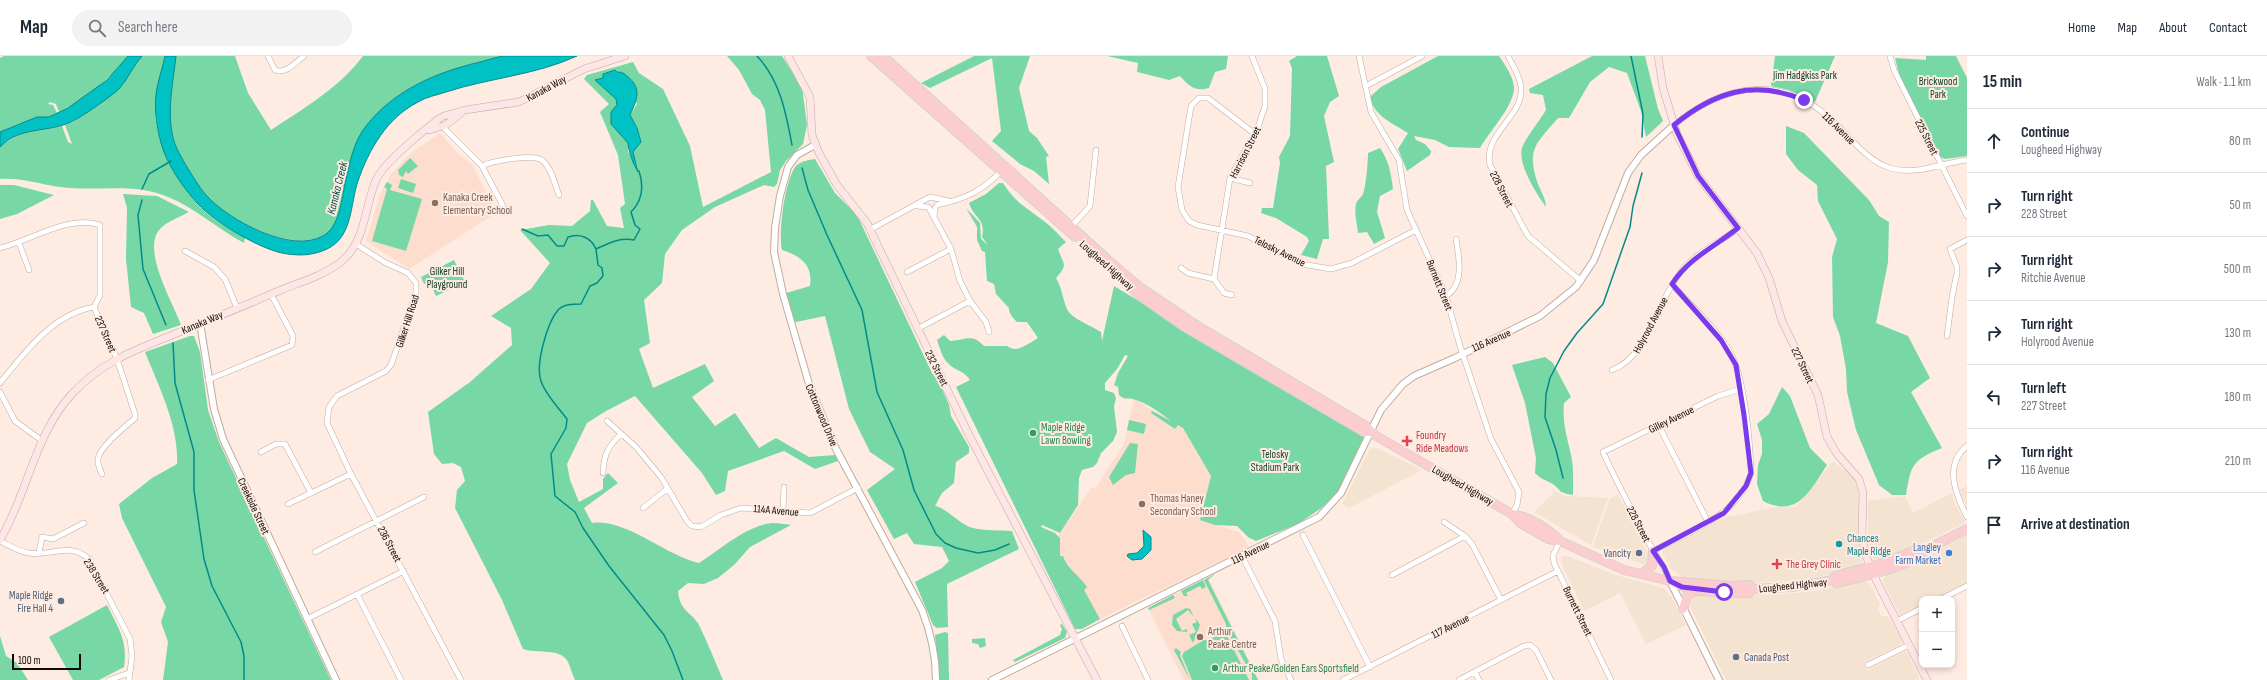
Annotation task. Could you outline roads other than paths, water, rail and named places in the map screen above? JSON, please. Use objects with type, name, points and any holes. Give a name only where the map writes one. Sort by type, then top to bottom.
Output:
[{"type":"main road","name":"Kanaka Way","points":[[0,540],[19,503],[42,440],[53,418],[71,395],[93,375],[117,359],[151,342],[334,267],[343,260],[356,244],[378,178],[390,162],[426,130],[465,110],[519,102],[584,69],[624,56]]},
{"type":"main road","name":"232 Street","points":[[788,56],[810,97],[812,135],[815,145],[832,178],[860,211],[871,229],[917,329],[969,435],[1097,680]]},
{"type":"main road","name":"Lougheed Highway","points":[[871,56],[1004,169]]},
{"type":"main road","name":"Lougheed Highway","points":[[883,56],[1004,169],[1070,228],[1141,288],[1196,325],[1366,426],[1371,432],[1512,514],[1520,523],[1548,539],[1560,542],[1595,558],[1641,574],[1670,581],[1730,586],[1750,585],[1752,589]]},
{"type":"main road","name":"227 Street","points":[[1658,56],[1663,88],[1674,125],[1698,176],[1757,253],[1769,278],[1782,321],[1818,395],[1827,437],[1831,445],[1859,479],[1864,499],[1863,540],[1872,570],[1927,680]]},
{"type":"main road","name":"Lougheed Highway","points":[[1670,581],[1682,587],[1695,590],[1749,593],[1752,589],[1792,587],[1833,580],[1836,583],[1872,570],[1920,556],[1923,550],[1967,529]]},
{"type":"main road","points":[[1641,574],[1652,566],[1653,551]]},
{"type":"main road","points":[[1683,609],[1688,596],[1695,590]]},
{"type":"street","points":[[268,56],[275,70],[280,72],[287,70],[304,56]]},
{"type":"street","name":"Harrison Street","points":[[1214,279],[1230,178],[1254,134],[1265,106],[1265,88],[1252,56]]},
{"type":"street","name":"Burnett Street","points":[[1359,56],[1375,120],[1398,160],[1406,205],[1446,296],[1491,439],[1519,492],[1518,505],[1512,514]]},
{"type":"street","points":[[1366,86],[1422,56]]},
{"type":"street","name":"228 Street","points":[[1508,56],[1520,81],[1521,95],[1515,108],[1495,137],[1489,156],[1490,165],[1528,236],[1582,281]]},
{"type":"street","name":"225 Street","points":[[1890,56],[1894,70],[1967,216]]},
{"type":"street","name":"116 Avenue","points":[[992,680],[1310,522],[1323,513],[1341,493],[1381,410],[1403,384],[1414,376],[1540,316],[1563,299],[1582,281],[1594,260],[1628,173],[1641,155],[1674,125],[1702,104],[1720,96],[1742,90],[1772,90],[1797,97],[1816,107],[1832,120],[1864,152],[1882,164],[1906,171],[1925,169],[1967,160]]},
{"type":"street","name":"Telosky Avenue","points":[[1254,134],[1232,118],[1214,101],[1204,98],[1195,101],[1189,111],[1178,185],[1182,210],[1186,219],[1197,225],[1221,229],[1256,239],[1302,264],[1331,269],[1345,266],[1416,230]]},
{"type":"street","points":[[444,121],[453,136],[482,166],[503,206]]},
{"type":"street","name":"Cottonwood Drive","points":[[815,145],[797,155],[788,167],[775,228],[774,252],[783,294],[809,384],[835,447],[922,610],[931,633],[936,663],[936,680]]},
{"type":"street","points":[[1070,228],[1090,206],[1096,150]]},
{"type":"street","points":[[482,166],[489,162],[534,157],[542,160],[547,165],[559,195]]},
{"type":"street","points":[[917,206],[933,205],[965,198],[983,189],[1004,169]]},
{"type":"street","points":[[1230,178],[1250,183]]},
{"type":"street","points":[[871,229],[932,197],[934,217],[951,249],[960,281],[970,301],[986,322],[989,332]]},
{"type":"street","points":[[927,200],[933,205]]},
{"type":"street","name":"237 Street","points":[[19,243],[66,224],[100,225],[100,295],[94,307],[117,359],[134,408],[135,418],[107,444],[99,456],[98,464],[102,474]]},
{"type":"street","name":"Holyrood Avenue","points":[[1612,370],[1624,365],[1637,351],[1672,284],[1680,272],[1695,257],[1738,228]]},
{"type":"street","points":[[1446,296],[1455,286],[1459,274],[1456,239]]},
{"type":"street","points":[[1947,336],[1957,273],[1957,267],[1950,249],[1967,240]]},
{"type":"street","points":[[0,248],[19,243],[29,270]]},
{"type":"street","name":"Gilker Hill Road","points":[[329,407],[337,396],[386,371],[394,360],[416,293],[416,283],[408,273],[384,262],[356,244]]},
{"type":"street","points":[[907,272],[951,249]]},
{"type":"street","points":[[185,251],[214,268],[225,279],[237,308]]},
{"type":"street","points":[[1181,268],[1188,273],[1214,279],[1224,293],[1232,295]]},
{"type":"street","points":[[1653,551],[1724,513],[1740,494],[1751,473],[1741,389],[1736,365],[1728,348],[1672,284]]},
{"type":"street","points":[[208,380],[289,348],[293,342],[293,336],[271,294]]},
{"type":"street","points":[[917,329],[970,301]]},
{"type":"street","points":[[0,383],[30,347],[56,324],[79,309],[94,307]]},
{"type":"street","name":"Creekside Street","points":[[200,323],[208,380],[214,409],[223,439],[336,680]]},
{"type":"street","name":"Gilley Avenue","points":[[1603,452],[1724,394],[1741,389]]},
{"type":"street","points":[[0,392],[15,421],[42,440]]},
{"type":"street","name":"236 Street","points":[[329,407],[326,417],[328,429],[461,680]]},
{"type":"street","points":[[607,420],[636,447],[661,477],[667,489],[643,508]]},
{"type":"street","points":[[1659,426],[1708,522]]},
{"type":"street","points":[[603,473],[604,459],[609,446],[621,434]]},
{"type":"street","points":[[261,452],[276,444],[283,443],[288,449],[311,493]]},
{"type":"street","points":[[1967,446],[1961,452],[1954,469],[1954,484],[1967,517]]},
{"type":"street","name":"228 Street","points":[[1603,452],[1653,551],[1664,567],[1683,609],[1719,680]]},
{"type":"street","points":[[288,504],[351,474]]},
{"type":"street","points":[[783,510],[784,487]]},
{"type":"street","name":"114A Avenue","points":[[667,489],[687,521],[692,526],[701,527],[721,515],[741,508],[810,513],[858,488]]},
{"type":"street","points":[[315,552],[424,497]]},
{"type":"street","points":[[1444,522],[1465,536],[1472,544],[1501,600]]},
{"type":"street","points":[[39,553],[42,537],[53,539],[84,523]]},
{"type":"street","points":[[1303,535],[1370,667]]},
{"type":"street","points":[[1392,575],[1465,536]]},
{"type":"street","name":"238 Street","points":[[0,540],[28,553],[69,549],[82,554],[89,559],[129,634],[132,656],[129,680]]},
{"type":"street","name":"Burnett Street","points":[[1560,542],[1552,557],[1612,680]]},
{"type":"street","points":[[1242,556],[1274,621],[1281,659],[1291,680]]},
{"type":"street","points":[[307,619],[404,571]]},
{"type":"street","name":"117 Avenue","points":[[1343,680],[1558,571]]},
{"type":"street","points":[[1947,596],[1967,586]]},
{"type":"street","points":[[356,594],[401,680]]},
{"type":"street","points":[[1897,621],[1919,610]]},
{"type":"street","points":[[1122,626],[1148,680]]},
{"type":"street","points":[[1459,680],[1524,646],[1530,645],[1536,650],[1551,680]]},
{"type":"street","points":[[1868,665],[1909,645]]},
{"type":"street","points":[[1475,672],[1479,680]]},
{"type":"street","points":[[109,680],[129,673]]},
{"type":"water","points":[[128,56],[142,56],[119,89],[103,101],[71,122],[53,128],[16,136],[8,140],[0,147],[0,132],[37,117],[49,117],[68,108],[107,80]]},
{"type":"water","points":[[165,56],[176,56],[170,109],[174,141],[183,161],[198,184],[216,205],[244,224],[278,238],[294,241],[310,240],[323,236],[329,232],[337,219],[351,158],[358,138],[377,113],[403,93],[432,77],[464,66],[498,57],[577,56],[545,68],[462,87],[432,96],[421,100],[407,109],[388,126],[380,136],[368,157],[355,190],[349,219],[342,237],[327,249],[313,254],[298,255],[278,252],[266,248],[227,227],[205,211],[179,180],[170,166],[164,152],[159,137],[156,120],[156,96]]},
{"type":"water","points":[[615,70],[623,73],[634,83],[637,92],[637,97],[630,115],[637,128],[641,142],[633,152],[638,172],[629,150],[628,143],[611,124],[611,112],[617,105],[616,99],[595,80],[603,78],[603,74]]},
{"type":"water","points":[[1143,530],[1151,537],[1151,550],[1142,559],[1132,560],[1127,556],[1128,554],[1137,553],[1144,546]]},
{"type":"waterway","points":[[757,56],[765,65],[777,86],[792,145]]},
{"type":"waterway","points":[[1631,56],[1643,114],[1642,137]]},
{"type":"waterway","points":[[142,189],[149,174],[171,161]]},
{"type":"waterway","points":[[802,168],[808,190],[827,235],[862,310],[877,392],[903,450],[914,490],[936,534],[945,543],[956,548],[978,553],[995,550],[1009,544]]},
{"type":"waterway","points":[[639,171],[642,182],[641,193],[638,203],[631,212],[635,225],[640,229],[634,240],[619,240],[596,249],[598,265],[602,268],[603,276],[597,283],[590,286],[581,304],[566,305],[558,310],[554,316],[543,344],[540,374],[545,391],[567,419],[566,428],[551,454],[555,496],[575,512],[583,528],[609,566],[664,635],[683,680]]},
{"type":"waterway","points":[[1563,478],[1556,450],[1545,417],[1546,394],[1550,378],[1564,351],[1577,333],[1603,304],[1630,227],[1633,206],[1642,173]]},
{"type":"waterway","points":[[142,200],[138,215],[143,269],[166,325]]},
{"type":"waterway","points":[[522,229],[538,236],[548,235],[557,246],[564,246],[568,237],[584,237],[588,239],[596,249]]},
{"type":"waterway","points":[[173,343],[175,383],[194,452],[194,490],[204,559],[212,586],[241,642],[244,656],[244,680]]},
{"type":"place","name":"Kanaka Creek Elementary School","points":[[435,203]]},
{"type":"place","name":"Maple Ridge Lawn Bowling","points":[[1033,433]]},
{"type":"place","name":"Foundry Ride Meadows","points":[[1407,441]]},
{"type":"place","name":"Thomas Haney Secondary School","points":[[1142,504]]},
{"type":"place","name":"Chances Maple Ridge","points":[[1839,544]]},
{"type":"place","name":"Vancity","points":[[1639,553]]},
{"type":"place","name":"Langley Farm Market","points":[[1949,553]]},
{"type":"place","name":"The Grey Clinic","points":[[1777,564]]},
{"type":"place","name":"Maple Ridge Fire Hall 4","points":[[61,601]]},
{"type":"place","name":"Arthur Peake Centre","points":[[1200,637]]},
{"type":"place","name":"Canada Post","points":[[1736,657]]},
{"type":"place","name":"Arthur Peake/Golden Ears Sportsfield","points":[[1215,668]]},
{"type":"park label","name":"Jim Hadgkiss Park","points":[[1805,75]]},
{"type":"park label","name":"Brickwood Park","points":[[1938,87]]},
{"type":"park label","name":"Gilker Hill Playground","points":[[447,277]]},
{"type":"park label","name":"Telosky Stadium Park","points":[[1275,460]]},
{"type":"water label","name":"Kanaka Creek","points":[[337,188]]}]
